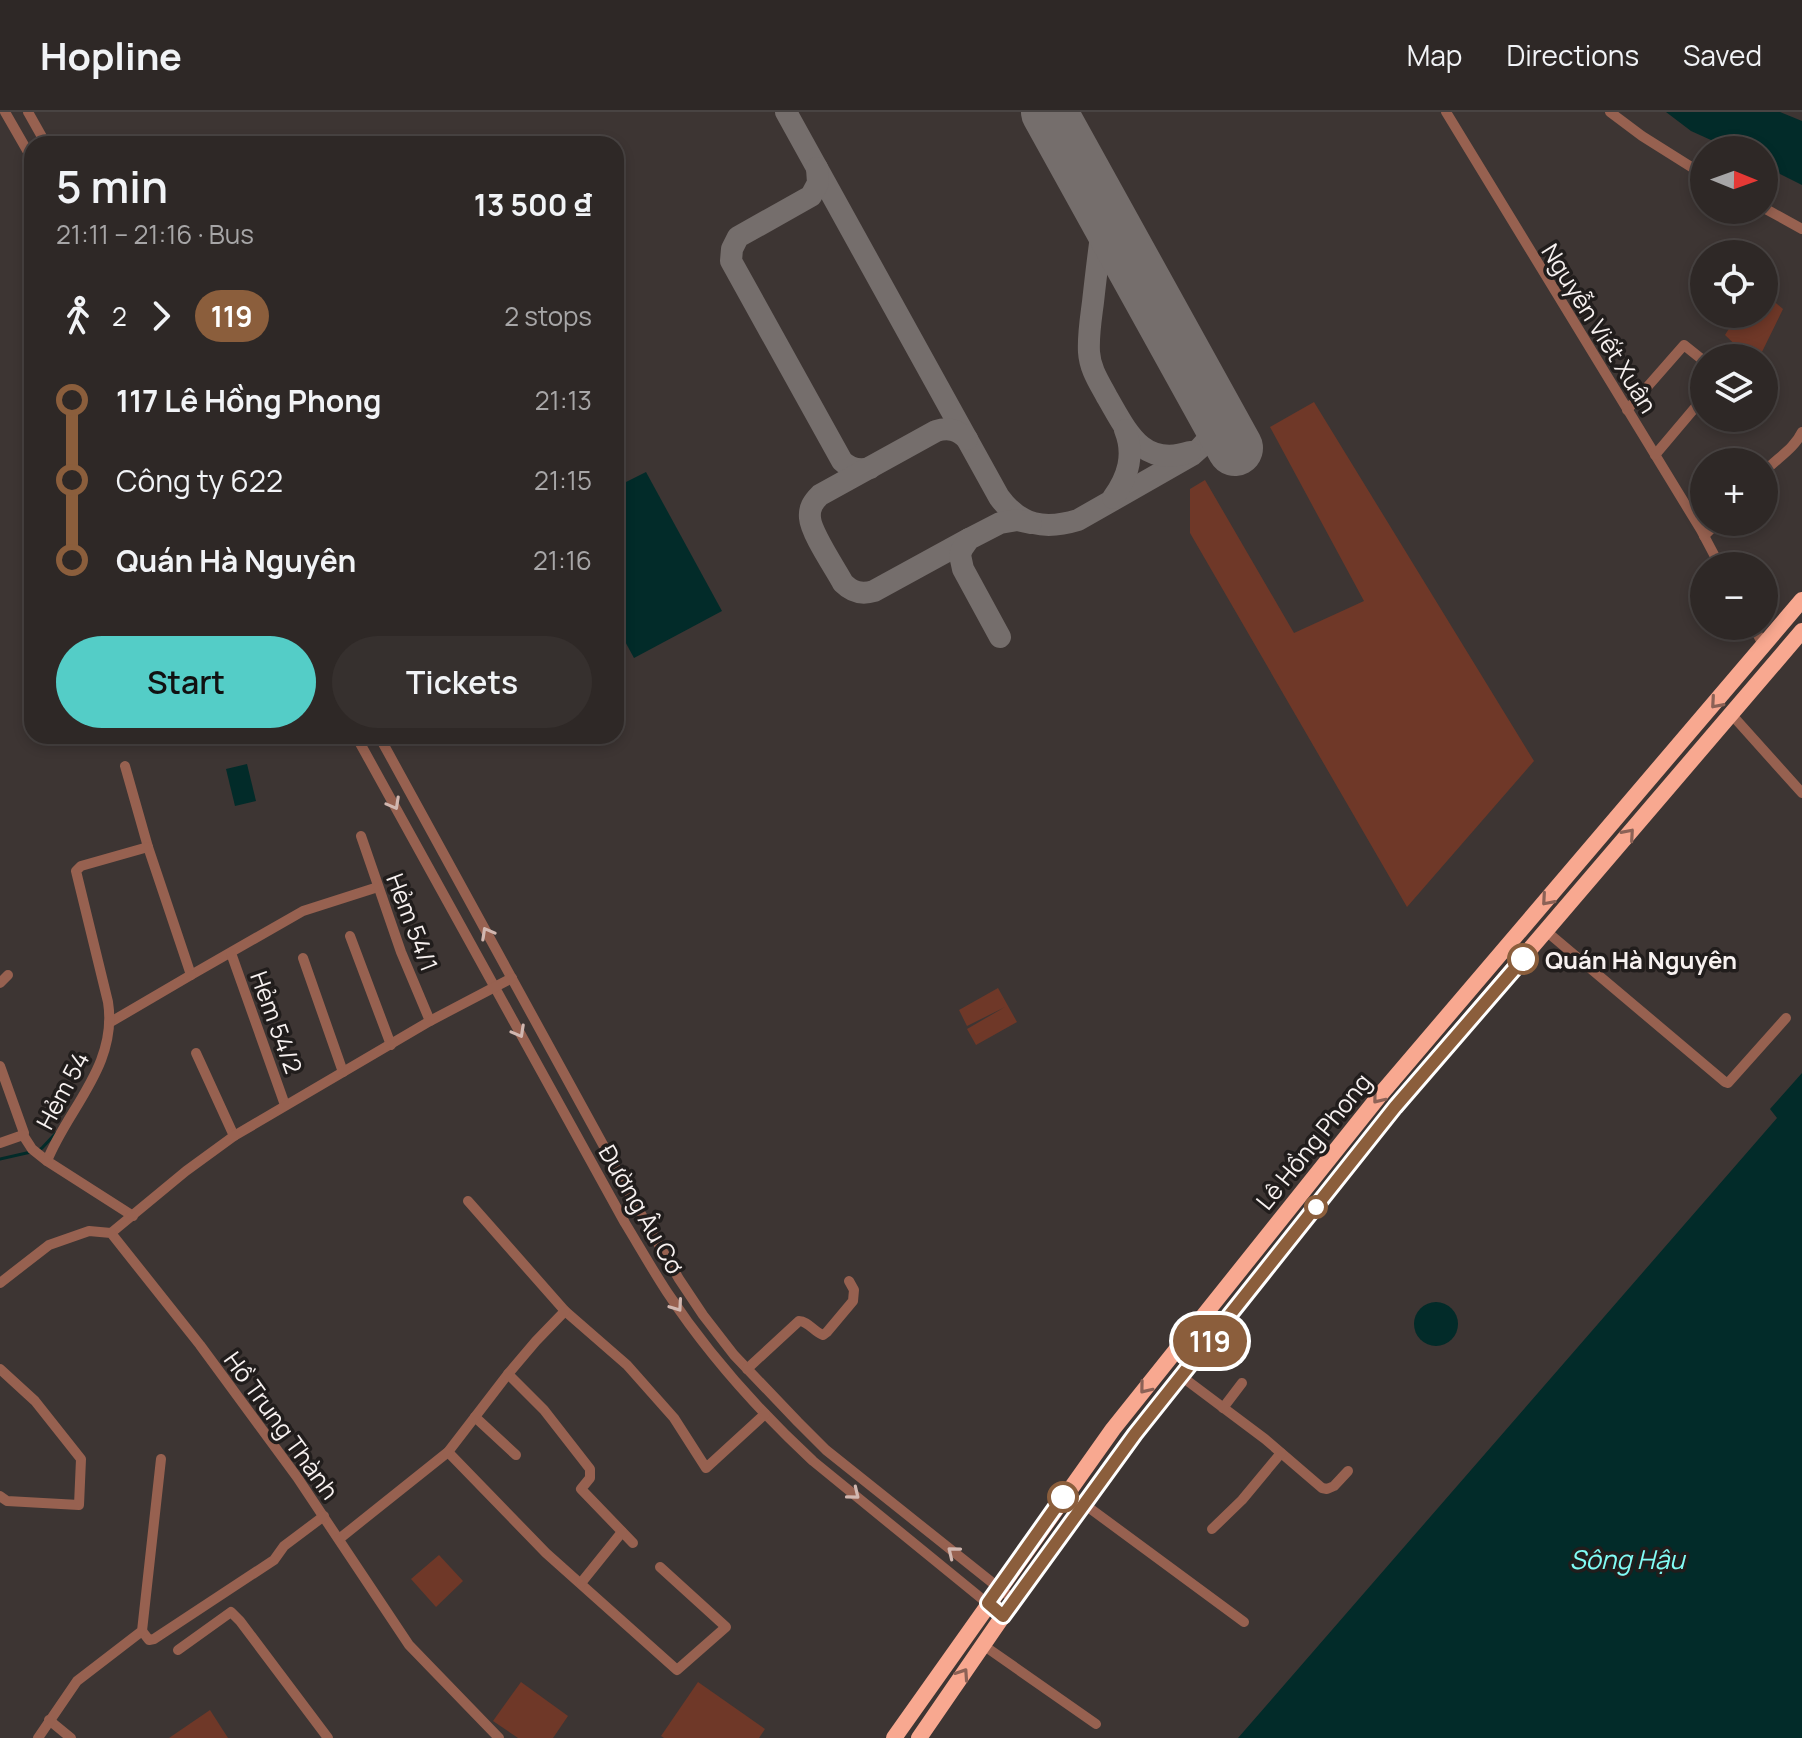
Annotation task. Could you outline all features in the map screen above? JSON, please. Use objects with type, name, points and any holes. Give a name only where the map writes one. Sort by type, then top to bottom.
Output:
[{"type":"highway","name":"Lê Hồng Phong","points":[[894,1738],[1113,1429],[1380,1095],[1802,600]]},
{"type":"highway","name":"Lê Hồng Phong","points":[[919,1738],[1014,1600],[1135,1434],[1395,1107],[1802,631]]},
{"type":"highway","points":[[1748,666],[1764,677]]},
{"type":"street","points":[[5,112],[24,145]]},
{"type":"street","points":[[28,112],[42,136]]},
{"type":"street","name":"Nguyễn Viết Xuân","points":[[1446,112],[1690,513]]},
{"type":"street","points":[[1610,112],[1690,166]]},
{"type":"street","points":[[1778,216],[1802,229]]},
{"type":"street","points":[[1627,410],[1684,345],[1690,350]]},
{"type":"street","points":[[1655,455],[1690,414]]},
{"type":"street","points":[[1778,458],[1791,448],[1802,432]]},
{"type":"street","name":"Nguyễn Viết Xuân","points":[[1704,536],[1713,552]]},
{"type":"street","points":[[1761,640],[1764,646]]},
{"type":"street","points":[[1732,715],[1802,793]]},
{"type":"street","name":"Đường Âu Cơ","points":[[360,744],[609,1195],[686,1319],[728,1373],[813,1461],[1003,1616]]},
{"type":"street","name":"Đường Âu Cơ","points":[[383,744],[625,1186],[703,1315],[734,1355],[826,1450],[1014,1600]]},
{"type":"street","points":[[125,766],[148,847],[191,975]]},
{"type":"street","name":"Hẻm 54/1","points":[[361,836],[401,952],[430,1021]]},
{"type":"street","name":"Hẻm 54","points":[[133,1216],[47,1161],[102,1063],[109,1023],[108,1002],[76,871],[81,866],[148,847]]},
{"type":"street","points":[[109,1023],[303,911],[378,887]]},
{"type":"street","points":[[1546,931],[1725,1082],[1728,1083],[1786,1018]]},
{"type":"street","points":[[350,936],[391,1045]]},
{"type":"street","name":"Hẻm 54/2","points":[[231,953],[285,1105]]},
{"type":"street","points":[[303,958],[343,1072]]},
{"type":"street","points":[[0,1283],[49,1245],[89,1231],[111,1233],[234,1136],[430,1021],[512,978]]},
{"type":"street","points":[[196,1053],[234,1136]]},
{"type":"street","points":[[0,1066],[23,1135],[34,1151],[47,1161]]},
{"type":"street","points":[[0,1143],[23,1135]]},
{"type":"street","points":[[609,1195],[625,1186]]},
{"type":"street","points":[[468,1201],[565,1311],[627,1365],[674,1418],[706,1468],[765,1414]]},
{"type":"street","name":"Hồ Trung Thành","points":[[111,1233],[217,1368],[324,1516],[409,1645],[499,1738]]},
{"type":"street","points":[[747,1369],[799,1321],[819,1334],[827,1332],[853,1301],[854,1290],[849,1281]]},
{"type":"street","points":[[339,1539],[448,1452],[508,1374],[565,1311]]},
{"type":"street","points":[[0,1369],[35,1401],[81,1459],[79,1505],[7,1501],[0,1496]]},
{"type":"street","points":[[508,1374],[544,1410],[590,1469],[590,1478],[581,1489],[633,1543]]},
{"type":"street","points":[[1181,1376],[1322,1488],[1334,1486],[1348,1471]]},
{"type":"street","points":[[1223,1408],[1242,1383]]},
{"type":"street","points":[[475,1417],[516,1455]]},
{"type":"street","points":[[448,1452],[546,1553],[677,1670],[726,1627],[660,1567]]},
{"type":"street","points":[[1212,1529],[1242,1500],[1281,1453]]},
{"type":"street","points":[[161,1459],[142,1631],[149,1640],[274,1560],[284,1546],[324,1516]]},
{"type":"street","points":[[1084,1504],[1244,1622]]},
{"type":"street","points":[[581,1583],[622,1532]]},
{"type":"street","points":[[178,1650],[231,1612],[328,1738]]},
{"type":"street","points":[[38,1738],[77,1681],[142,1631]]},
{"type":"street","points":[[983,1645],[1096,1724]]},
{"type":"street","points":[[49,1720],[71,1738]]},
{"type":"shaded area","points":[[1729,328],[1774,328],[1766,344],[1734,344],[1725,335]]},
{"type":"shaded area","points":[[1314,402],[1534,761],[1407,907],[1190,533],[1190,489],[1205,480],[1294,633],[1364,601],[1270,427]]},
{"type":"shaded area","points":[[998,988],[1017,1022],[976,1045],[967,1029],[1005,1007],[967,1026],[959,1010]]},
{"type":"shaded area","points":[[439,1555],[463,1581],[436,1607],[411,1579]]},
{"type":"shaded area","points":[[521,1682],[568,1716],[553,1738],[518,1738],[493,1721]]},
{"type":"shaded area","points":[[698,1682],[765,1729],[759,1738],[661,1736]]},
{"type":"shaded area","points":[[210,1710],[228,1738],[169,1738]]},
{"type":"water","points":[[1666,112],[1780,112],[1802,121],[1802,185],[1778,173],[1778,136],[1702,136]]},
{"type":"water","points":[[646,472],[722,611],[634,658],[624,640],[624,483]]},
{"type":"water","points":[[247,764],[256,801],[235,806],[226,769]]},
{"type":"water","name":"Sông Hậu","points":[[1802,1073],[1802,1738],[1238,1738],[1777,1118],[1770,1109]]},
{"type":"water","points":[[1436,1302],[1451,1309],[1458,1324],[1451,1339],[1436,1346],[1421,1339],[1414,1324],[1421,1309]]},
{"type":"waterway","points":[[39,1150],[56,1133]]},
{"type":"waterway","points":[[0,1159],[31,1152]]},
{"type":"taxiway","points":[[786,112],[999,497],[1016,514],[1044,525],[1078,520],[1192,455],[1208,439],[1219,420]]},
{"type":"taxiway","points":[[817,168],[818,183],[811,196],[738,237],[731,261],[842,461],[855,469],[870,468]]},
{"type":"taxiway","points":[[1092,189],[1103,222],[1089,333],[1093,370],[1129,434],[1138,443],[1160,455],[1190,452]]},
{"type":"taxiway","points":[[967,439],[953,430],[936,431],[820,495],[812,505],[810,514],[814,532],[843,583],[861,593],[874,591],[969,539]]},
{"type":"taxiway","points":[[1113,498],[1123,482],[1130,457],[1125,430]]},
{"type":"taxiway","points":[[1000,637],[963,569],[960,555],[969,539],[1000,523],[1017,520],[1031,523]]},
{"type":"runway","points":[[1049,112],[1235,448]]},
{"type":"bus line","name":"119","points":[[1063,1497],[988,1603],[1003,1616],[1135,1434],[1395,1107],[1523,959]]},
{"type":"place","name":"Quán Hà Nguyên","points":[[1523,959]]}]
